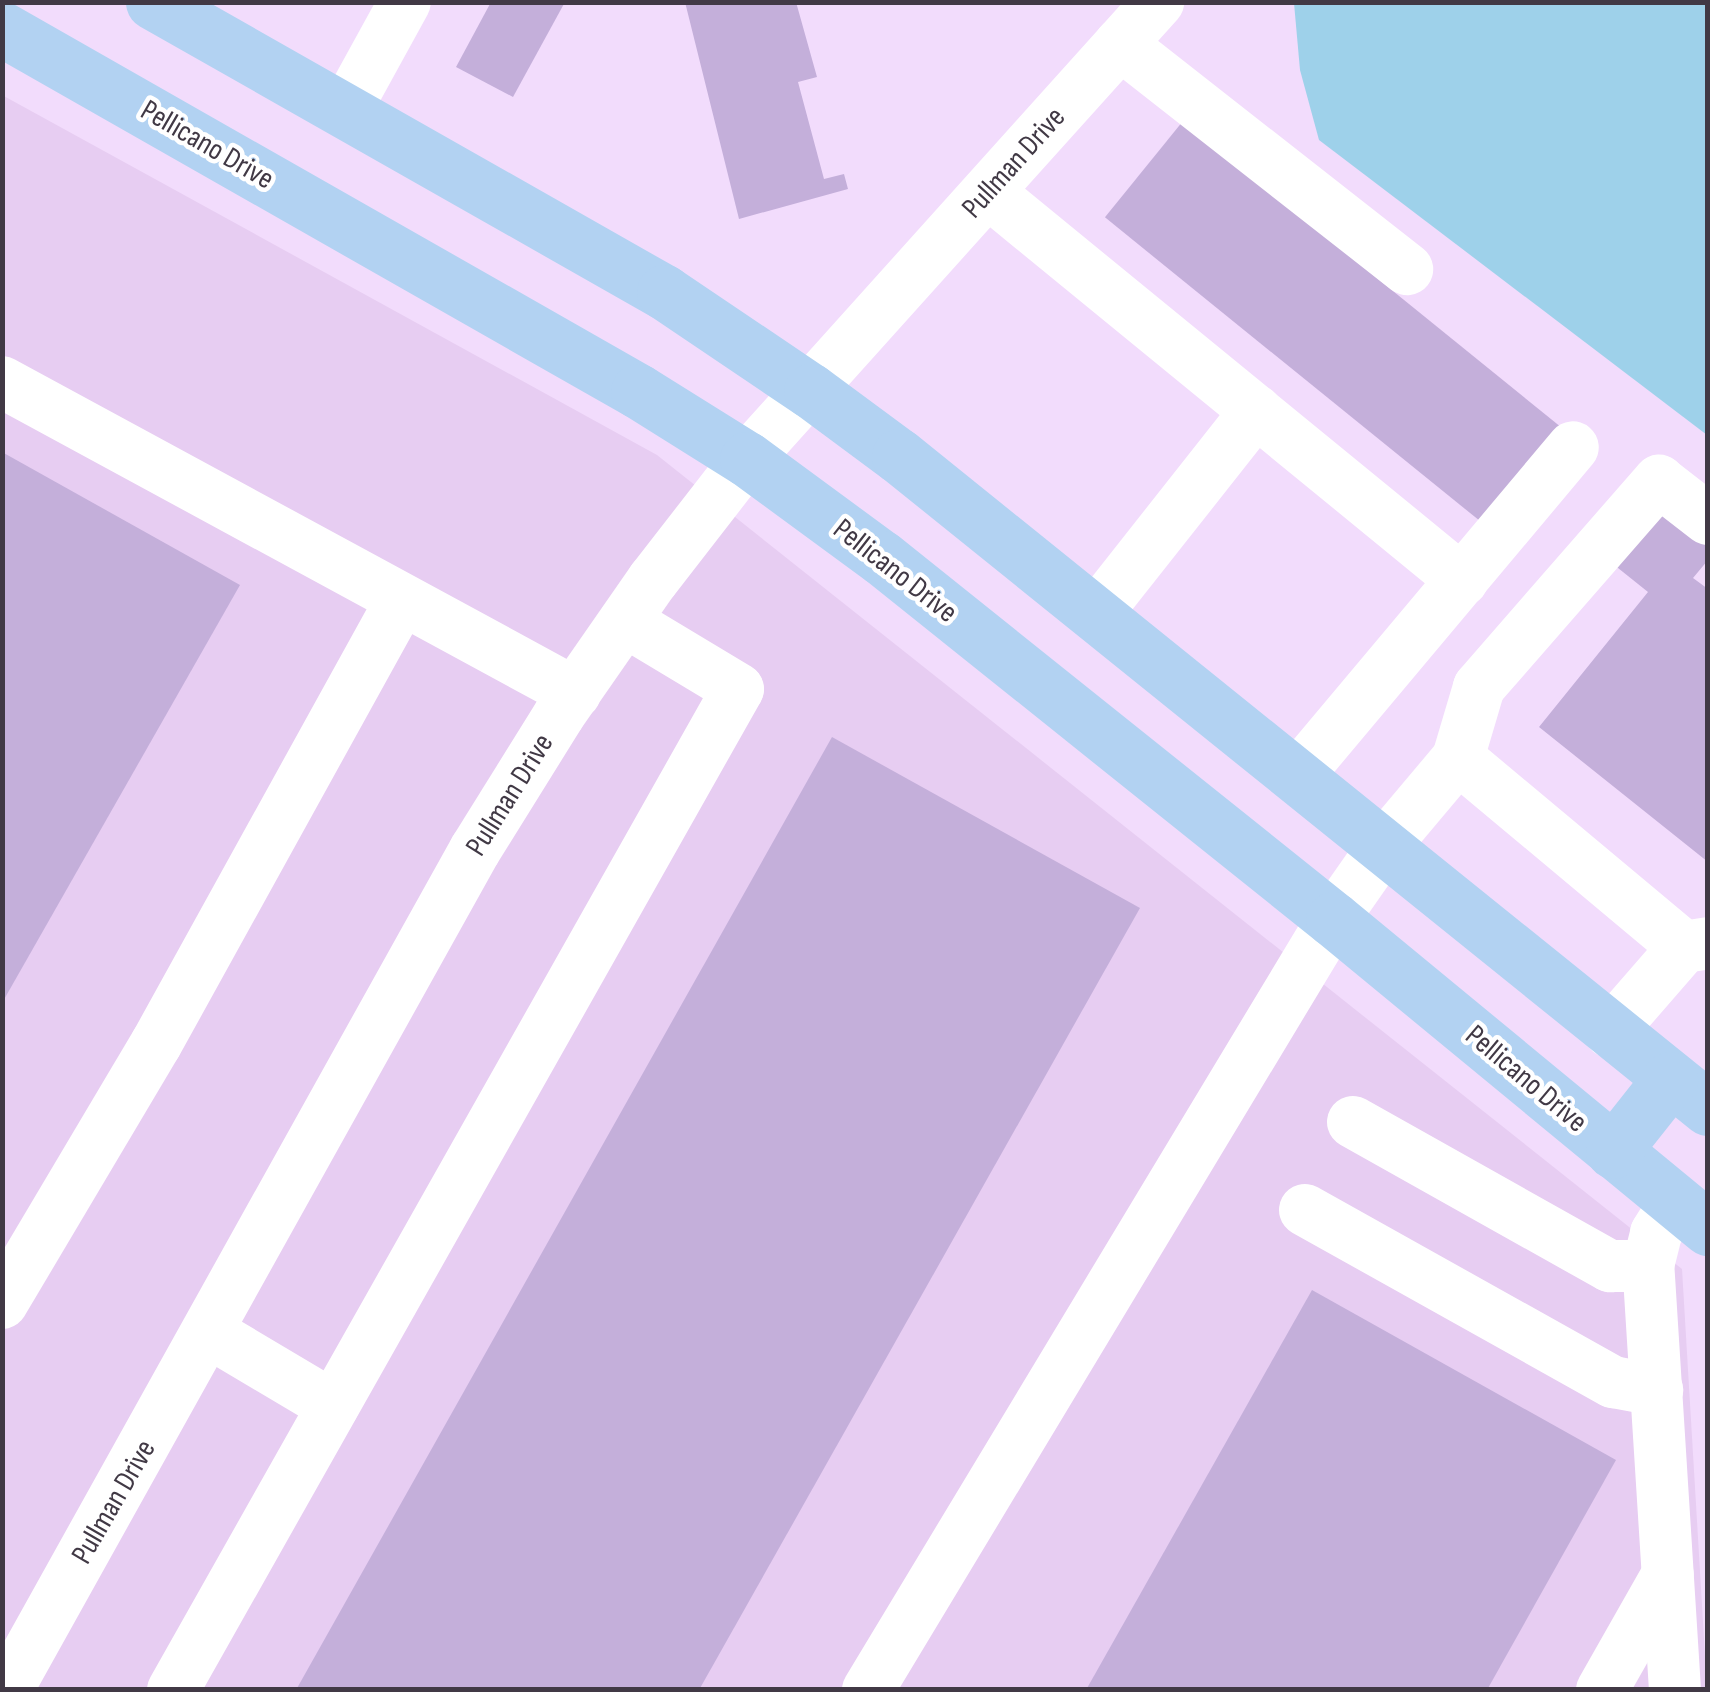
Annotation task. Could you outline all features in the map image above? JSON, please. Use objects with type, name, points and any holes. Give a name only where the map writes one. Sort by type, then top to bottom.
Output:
[{"type":"main road","points":[[153,2],[664,292],[899,456],[1689,1094],[1613,1151]]},
{"type":"main road","name":"Pellicano Drive","points":[[2,29],[638,390],[746,460],[882,558],[1332,918],[1691,1215]]},
{"type":"street","points":[[345,111],[405,2]]},
{"type":"street","name":"Pullman Drive","points":[[7,1690],[476,850],[575,693],[746,460],[1158,2]]},
{"type":"street","points":[[1120,44],[1407,269]]},
{"type":"street","points":[[988,192],[1462,580]]},
{"type":"street","points":[[2,382],[575,693]]},
{"type":"street","points":[[1095,615],[1256,411]]},
{"type":"street","points":[[1297,776],[1573,448]]},
{"type":"street","points":[[868,1690],[1332,918],[1384,846],[1458,758],[1479,687],[1659,480],[1708,519]]},
{"type":"street","points":[[2,1303],[156,1044],[402,599]]},
{"type":"street","points":[[172,1690],[738,690],[625,622]]},
{"type":"street","points":[[1458,758],[1696,945],[1610,1032]]},
{"type":"street","points":[[1353,1122],[1610,1266],[1648,1266]]},
{"type":"street","points":[[1305,1210],[1613,1382],[1657,1390]]},
{"type":"street","points":[[1675,1690],[1648,1266],[1656,1232],[1691,1215]]},
{"type":"street","points":[[210,1332],[333,1406]]},
{"type":"street","points":[[1602,1690],[1668,1574]]},
{"type":"shaded area","points":[[2,95],[657,455],[1682,1269],[1707,1689],[3,1689]]},
{"type":"water","points":[[1294,3],[1707,3],[1707,435],[1319,140],[1300,70]]},
{"type":"building","points":[[491,2],[565,2],[513,97],[456,67]]},
{"type":"building","points":[[685,2],[796,2],[817,77],[798,82],[824,179],[844,174],[848,189],[739,219]]},
{"type":"building","points":[[1183,121],[1565,430],[1487,526],[1105,217]]},
{"type":"building","points":[[2,452],[240,585],[2,1003]]},
{"type":"building","points":[[1650,499],[1708,545],[1708,560],[1693,578],[1708,589],[1708,862],[1539,727],[1648,592],[1603,556]]},
{"type":"building","points":[[832,737],[1140,908],[699,1690],[296,1690]]},
{"type":"building","points":[[1312,1290],[1616,1460],[1487,1690],[1086,1690]]}]
